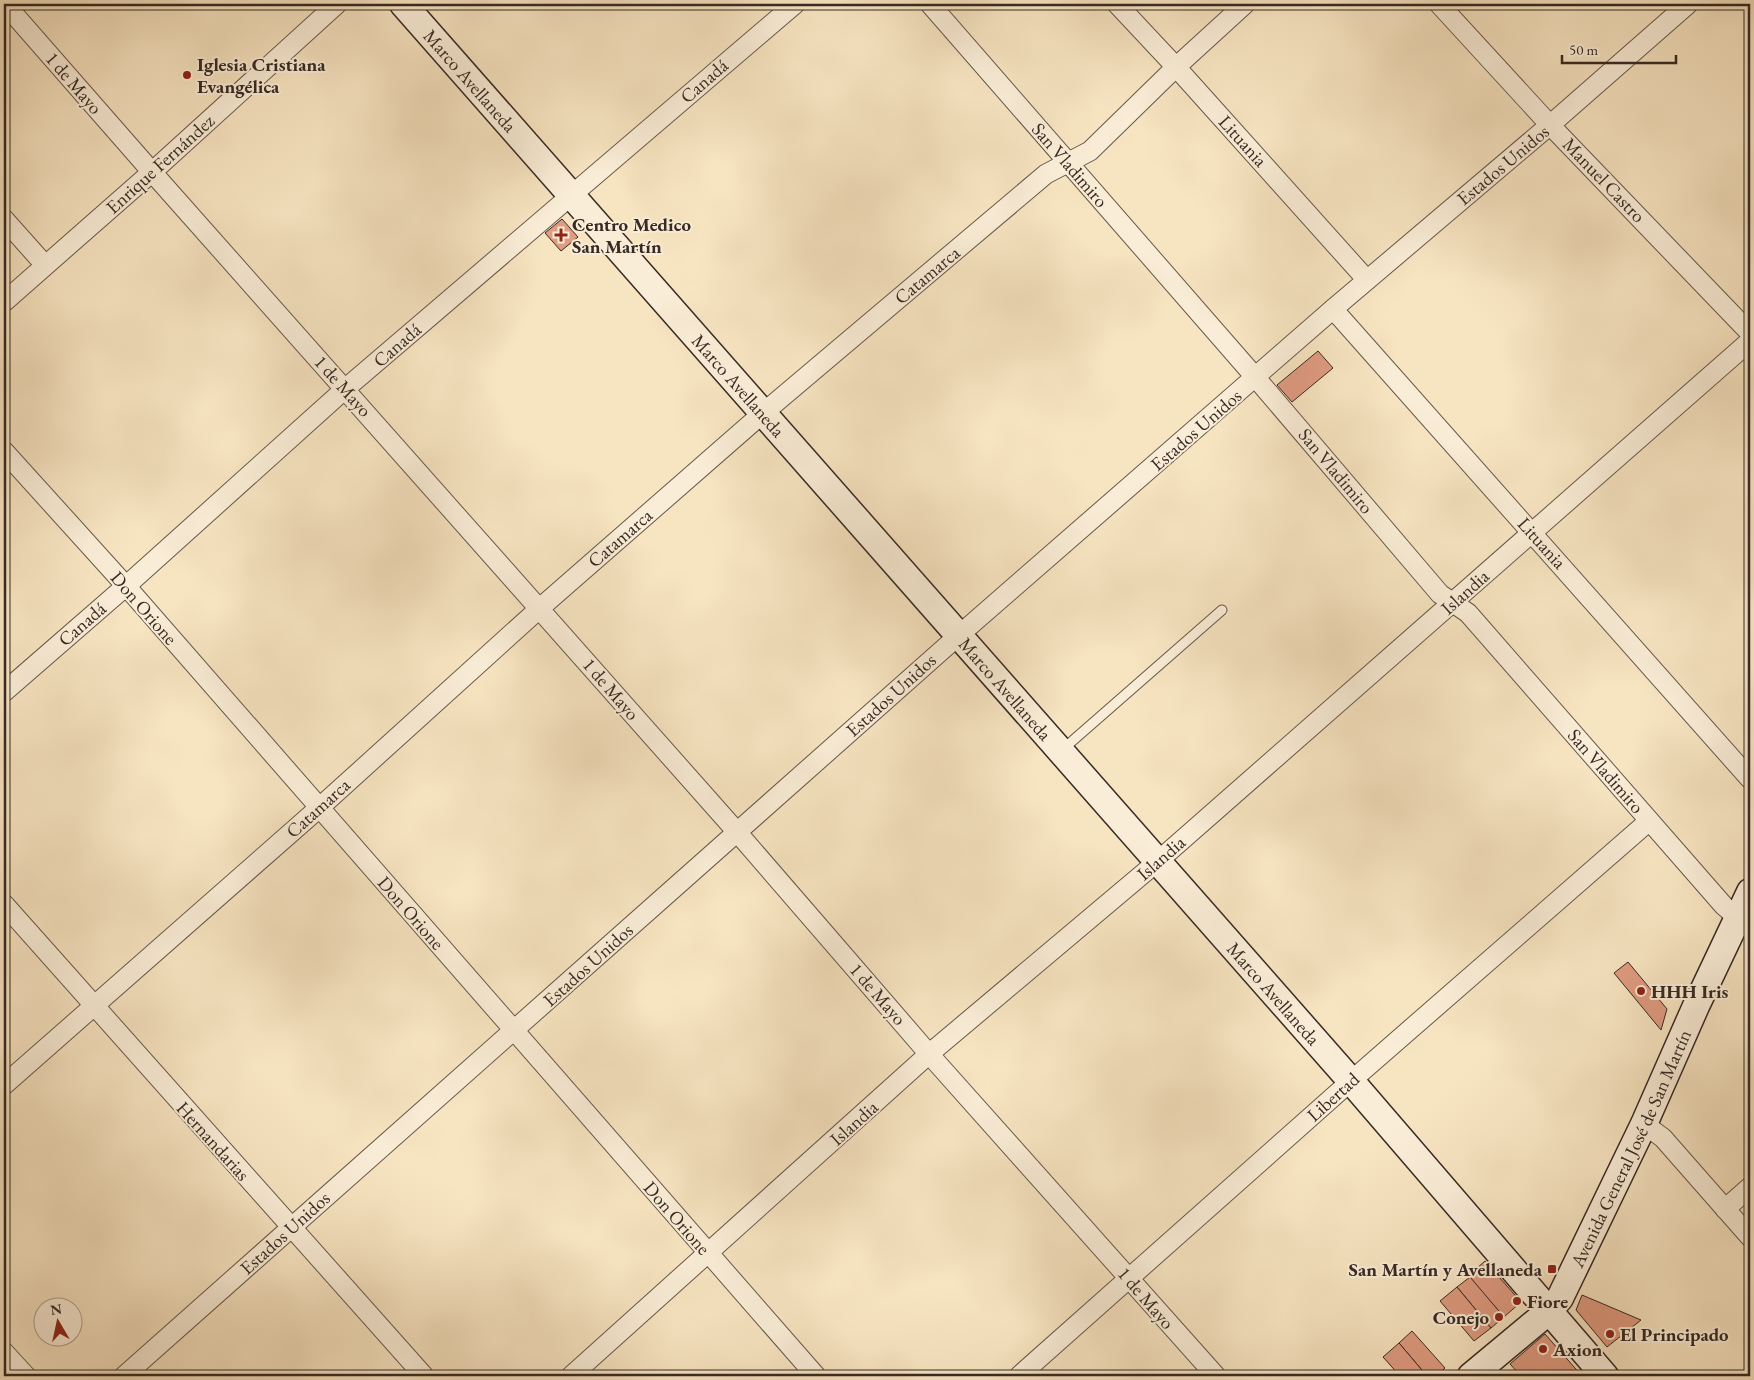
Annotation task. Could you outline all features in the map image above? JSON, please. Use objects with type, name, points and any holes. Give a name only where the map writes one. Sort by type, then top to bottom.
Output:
[{"type":"street","name":"1 de Mayo","points":[[5,4],[540,608],[929,1054],[1216,1376]]},
{"type":"street","name":"Enrique Fernández","points":[[4,302],[152,172],[337,4]]},
{"type":"street","name":"Marco Avellaneda","points":[[403,4],[1351,1081],[1605,1376]]},
{"type":"street","name":"Canadá","points":[[4,692],[126,586],[345,389],[795,4]]},
{"type":"street","name":"San Vladimiro","points":[[930,4],[1256,378],[1440,594],[1468,613],[1650,821],[1744,924]]},
{"type":"street","name":"Lituania","points":[[1117,4],[1176,66],[1367,280]]},
{"type":"street","name":"Catamarca","points":[[4,1085],[319,808],[540,608],[762,414],[1046,174],[1090,151],[1176,66],[1244,4]]},
{"type":"street","name":"Manuel Castro","points":[[1439,4],[1550,125],[1750,333]]},
{"type":"street","name":"Estados Unidos","points":[[124,1376],[958,636],[1333,309],[1550,125],[1688,4]]},
{"type":"street","points":[[4,219],[45,265]]},
{"type":"street","name":"Lituania","points":[[1333,309],[1750,778]]},
{"type":"street","name":"Islandia","points":[[571,1376],[929,1054],[1157,862],[1750,341]]},
{"type":"street","name":"Don Orione","points":[[4,452],[126,586],[816,1376]]},
{"type":"street","name":"Libertad","points":[[1020,1376],[1351,1081],[1650,821]]},
{"type":"street","name":"Avenida General José de San Martín","points":[[1471,1376],[1549,1312],[1560,1298],[1644,1124],[1696,1006],[1744,924],[1750,892]]},
{"type":"street","name":"Hernandarias","points":[[4,904],[424,1376]]},
{"type":"street","points":[[1644,1124],[1663,1138],[1750,1237]]},
{"type":"street","points":[[1725,1209],[1750,1187]]},
{"type":"street","points":[[4,1352],[26,1376]]},
{"type":"lane","points":[[1060,752],[1222,610]]},
{"type":"building","name":"Centro Medico San Martín","points":[[562,219],[578,237],[561,251],[545,233]]},
{"type":"building","points":[[1318,351],[1333,368],[1292,402],[1277,385]]},
{"type":"building","name":"HHH Iris","points":[[1628,962],[1667,1009],[1661,1030],[1614,973]]},
{"type":"building","points":[[1485,1261],[1521,1302],[1504,1317],[1468,1276]]},
{"type":"building","points":[[1470,1277],[1504,1317],[1491,1328],[1457,1287]]},
{"type":"building","points":[[1457,1287],[1491,1328],[1474,1341],[1440,1301]]},
{"type":"building","name":"El Principado","points":[[1582,1295],[1641,1320],[1607,1347],[1576,1310]]},
{"type":"building","points":[[1412,1331],[1445,1368],[1436,1376],[1427,1376],[1399,1343]]},
{"type":"building","name":"Axion","points":[[1545,1334],[1582,1376],[1521,1376],[1510,1364]]},
{"type":"building","points":[[1399,1343],[1427,1376],[1400,1376],[1383,1357]]},
{"type":"place","name":"Iglesia Cristiana Evangélica","points":[[187,75]]},
{"type":"place","name":"Centro Medico San Martín","points":[[561,235]]},
{"type":"place","name":"HHH Iris","points":[[1641,991]]},
{"type":"place","name":"San Martín y Avellaneda","points":[[1552,1269]]},
{"type":"place","name":"Fiore","points":[[1517,1301]]},
{"type":"place","name":"Conejo","points":[[1499,1317]]},
{"type":"place","name":"El Principado","points":[[1610,1334]]},
{"type":"place","name":"Axion","points":[[1543,1349]]}]
